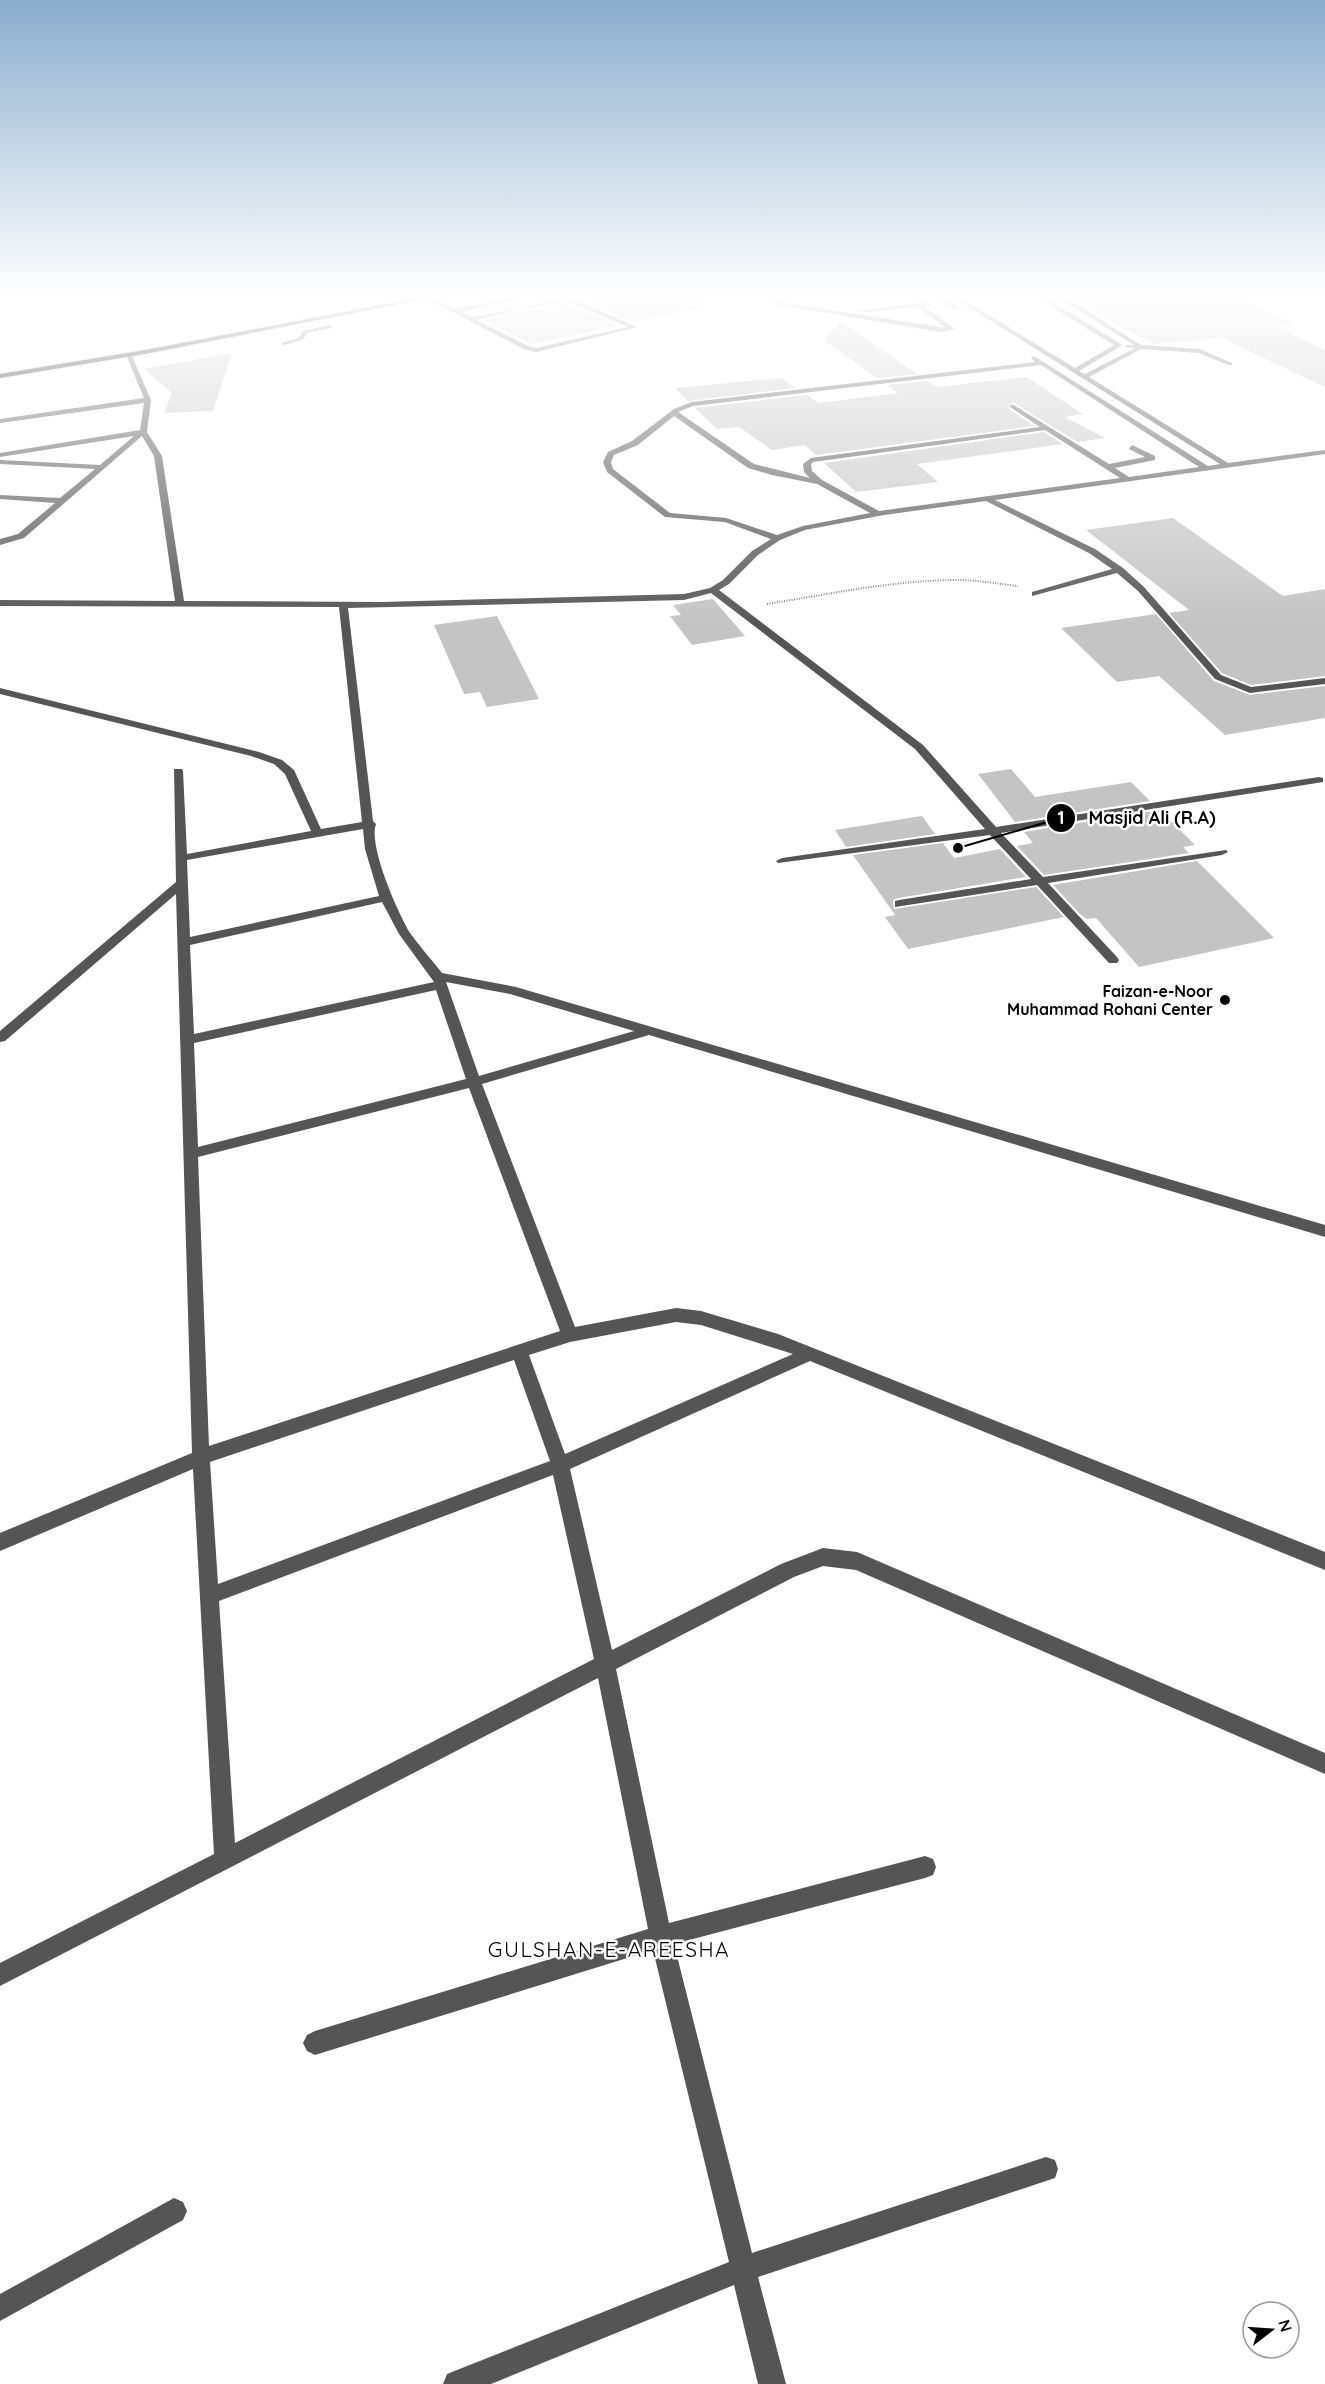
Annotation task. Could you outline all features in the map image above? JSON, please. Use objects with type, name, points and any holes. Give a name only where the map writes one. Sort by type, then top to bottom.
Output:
[{"type":"street","points":[[0,421],[118,404]]},
{"type":"street","points":[[147,404],[143,432],[158,456],[180,604]]},
{"type":"street","points":[[691,404],[676,410],[635,443],[611,454],[607,462],[610,470],[668,515],[726,520],[777,538]]},
{"type":"street","points":[[1106,404],[1206,468]]},
{"type":"street","points":[[1129,404],[1226,465]]},
{"type":"street","points":[[1012,405],[1126,479]]},
{"type":"street","points":[[674,413],[751,465],[772,473],[819,482]]},
{"type":"street","points":[[878,514],[819,482],[808,472],[806,466],[811,460],[1047,428]]},
{"type":"street","points":[[0,455],[143,432]]},
{"type":"street","points":[[0,542],[21,536],[143,432]]},
{"type":"street","points":[[1108,467],[1152,458],[1132,447]]},
{"type":"street","points":[[0,603],[342,605],[647,600],[684,597],[713,590],[726,582],[755,553],[777,538],[803,528],[878,514],[1325,452]]},
{"type":"street","points":[[0,462],[101,467]]},
{"type":"street","points":[[0,497],[62,501]]},
{"type":"street","points":[[987,499],[1092,551],[1120,570],[1141,589],[1218,677],[1250,690],[1325,681]]},
{"type":"street","points":[[1035,594],[1120,570]]},
{"type":"street","points":[[713,590],[919,747],[993,831],[1113,960]]},
{"type":"street","points":[[342,605],[370,824],[371,849],[386,898],[405,934],[439,981],[474,1082],[570,1335]]},
{"type":"street","points":[[0,691],[255,754],[278,762],[290,772],[317,833]]},
{"type":"street","points":[[177,771],[183,882],[201,1457],[225,1858]]},
{"type":"street","points":[[782,861],[993,831],[1319,780]]},
{"type":"street","points":[[181,858],[370,824]]},
{"type":"street","points":[[900,904],[1222,852]]},
{"type":"street","points":[[0,1038],[183,882]]},
{"type":"street","points":[[184,942],[386,898]]},
{"type":"street","points":[[188,1040],[439,981],[511,990],[1325,1231]]},
{"type":"street","points":[[191,1154],[474,1082],[649,1031]]},
{"type":"street","points":[[0,1542],[201,1457],[519,1350],[570,1335],[676,1315],[701,1318],[778,1341],[1325,1561]]},
{"type":"street","points":[[519,1350],[560,1465],[605,1665],[661,1935],[772,2384]]},
{"type":"street","points":[[209,1596],[560,1465],[810,1354]]},
{"type":"street","points":[[0,1975],[788,1570],[823,1557],[857,1561],[1325,1764]]},
{"type":"street","points":[[315,2043],[661,1935],[925,1868]]},
{"type":"street","points":[[457,2384],[745,2268],[1046,2169]]},
{"type":"street","points":[[0,2308],[174,2211]]},
{"type":"path","points":[[738,609],[876,586],[934,581],[960,580],[1052,589]]},
{"type":"building","points":[[167,404],[215,404],[213,411],[164,413]]},
{"type":"building","points":[[727,404],[1011,404],[1009,409],[1034,426],[816,455],[805,445],[772,450],[739,427],[717,429],[695,408]]},
{"type":"building","points":[[1016,404],[1068,404],[1083,414],[1065,417],[1105,438],[1078,442]]},
{"type":"building","points":[[1044,432],[1063,444],[917,464],[938,482],[856,492],[824,463]]},
{"type":"building","points":[[1173,518],[1283,596],[1325,589],[1325,676],[1251,685],[1222,673],[1169,613],[1189,610],[1086,530]]},
{"type":"building","points":[[713,599],[745,636],[692,645],[670,616],[681,615],[673,605]]},
{"type":"building","points":[[1156,614],[1214,681],[1250,695],[1325,686],[1325,718],[1225,735],[1159,676],[1117,682],[1061,628]]},
{"type":"building","points":[[497,616],[539,699],[487,707],[480,692],[464,694],[434,625]]},
{"type":"building","points":[[1011,769],[1035,797],[1131,782],[1150,801],[1015,822],[978,774]]},
{"type":"building","points":[[1160,810],[1195,845],[1183,847],[1189,853],[1044,875],[1017,846],[1033,843],[1024,832]]},
{"type":"building","points":[[922,816],[935,834],[846,847],[835,830]]},
{"type":"building","points":[[943,843],[954,858],[1000,849],[1026,877],[898,898],[893,900],[894,909],[1036,887],[1064,917],[908,949],[885,917],[895,915],[853,855]]},
{"type":"building","points":[[1197,861],[1274,938],[1139,967],[1096,918],[1087,919],[1080,914],[1053,885]]},
{"type":"place","name":"Masjid Ali (R.A)","points":[[958,848]]},
{"type":"place","name":"Faizan-e-Noor Muhammad Rohani Center","points":[[1225,1000]]},
{"type":"district","name":"GULSHAN-E-AREESHA","points":[[609,1950]]}]
